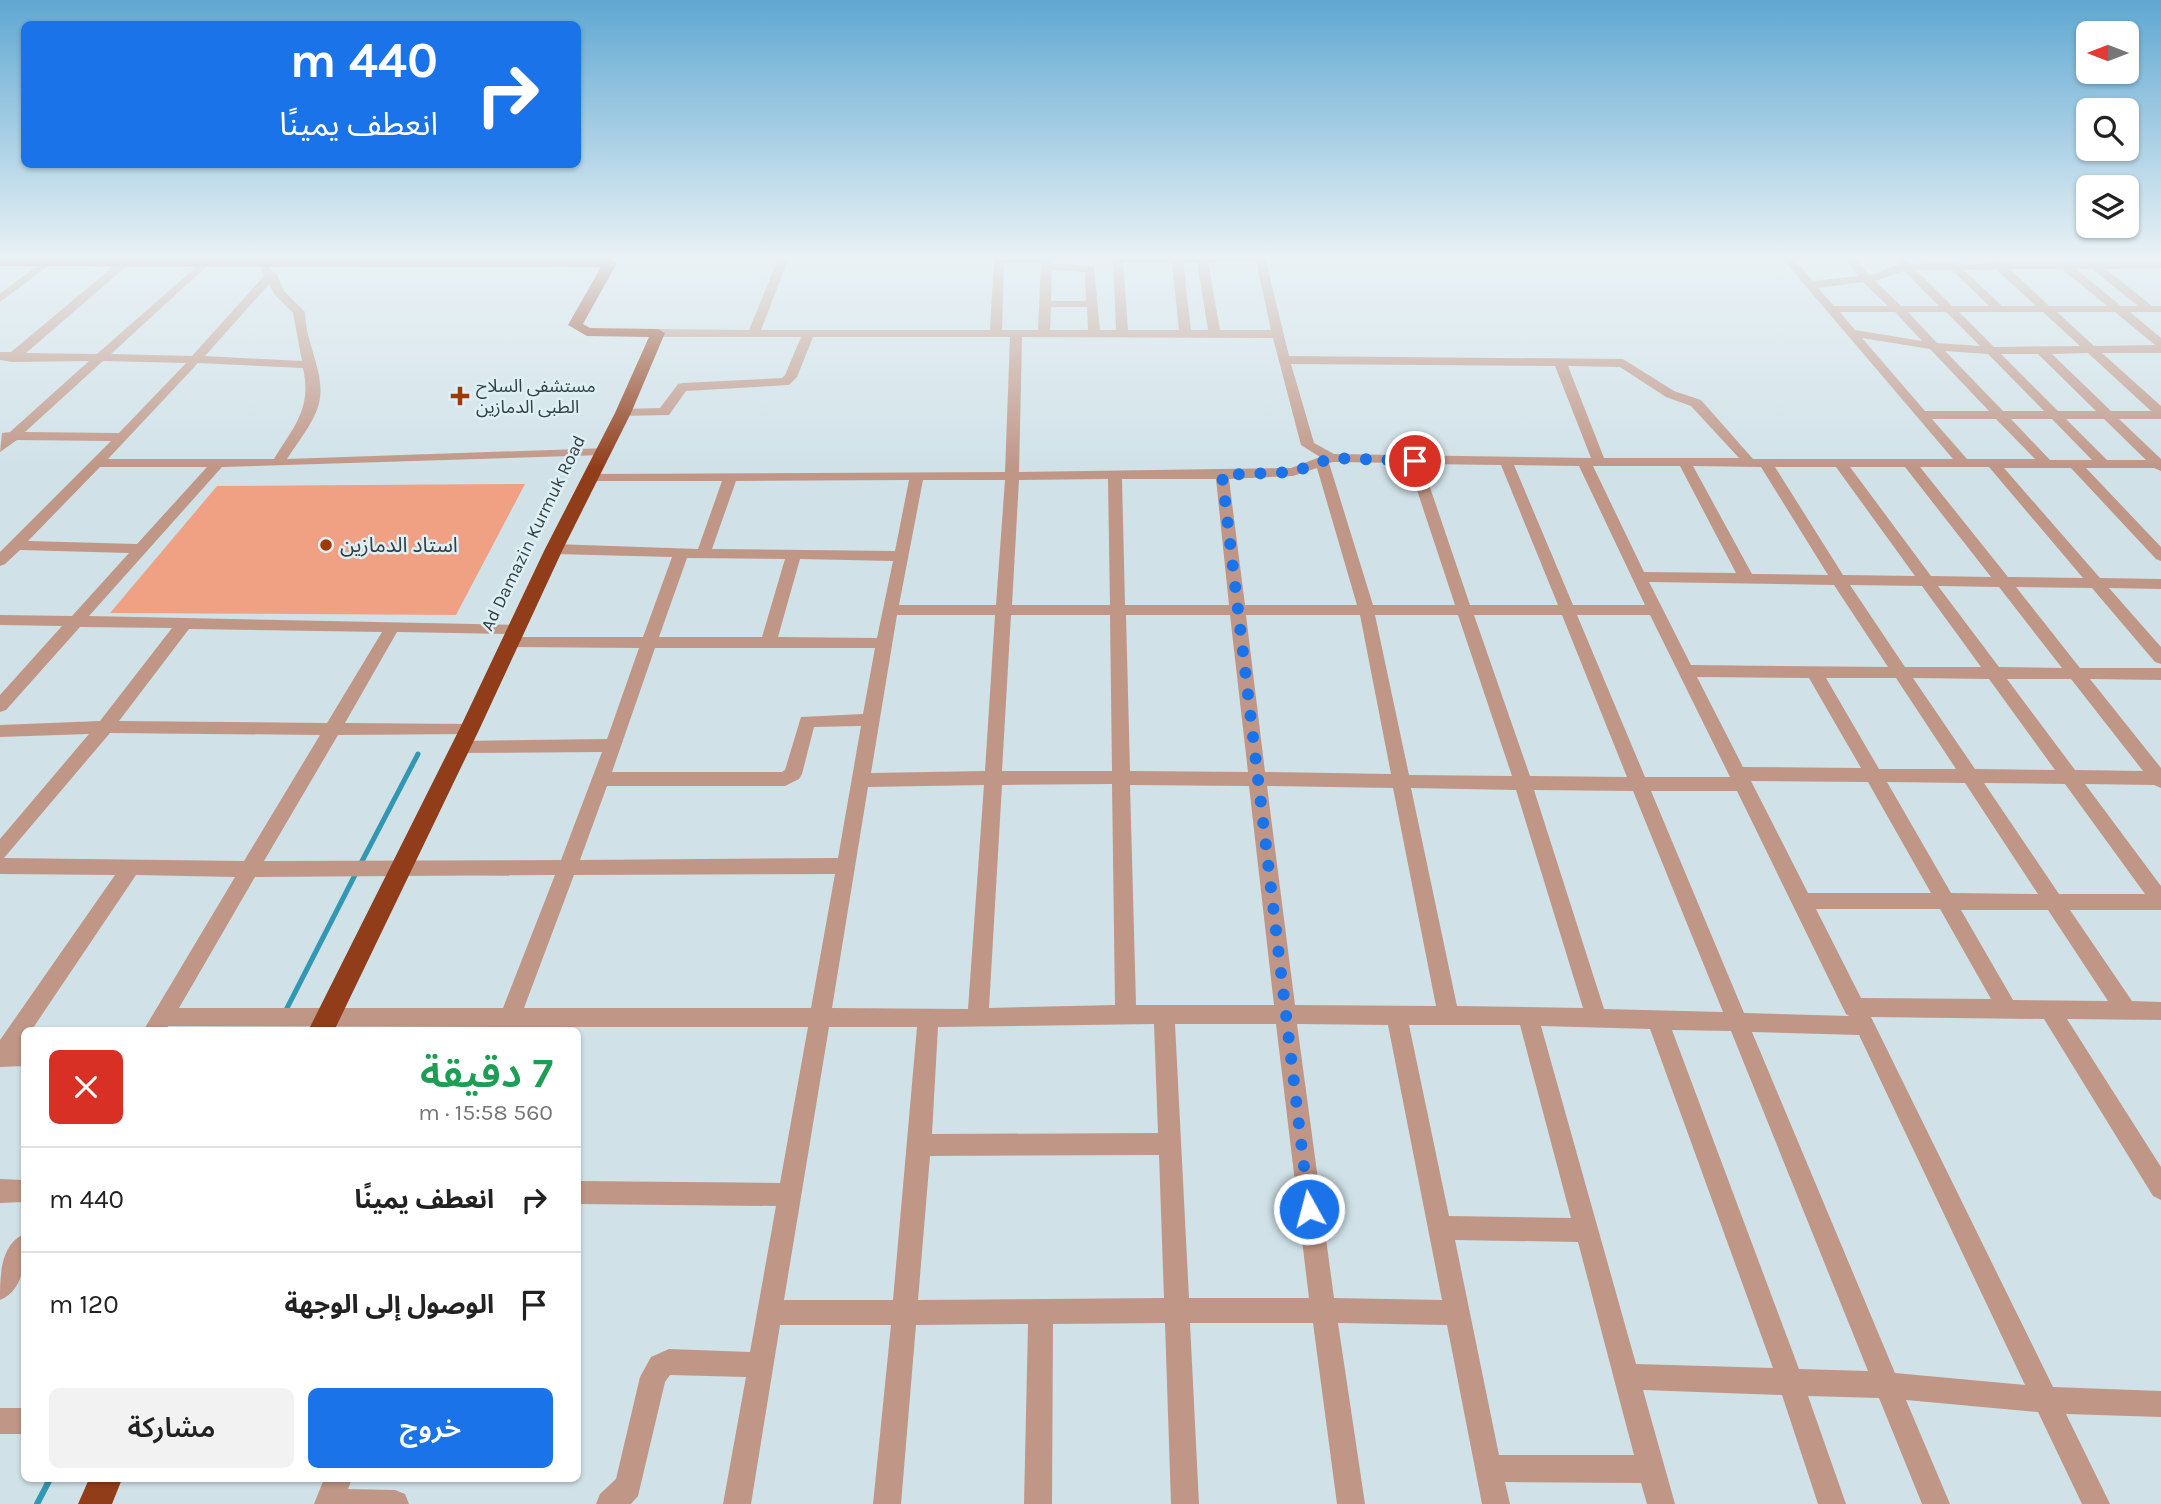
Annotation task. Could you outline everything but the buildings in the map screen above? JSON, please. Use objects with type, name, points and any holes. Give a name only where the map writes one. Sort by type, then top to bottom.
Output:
[{"type":"highway","points":[[577,327],[587,332],[658,333]]},
{"type":"highway","name":"Ad Damazin Kurmuk Road","points":[[324,1025],[469,730],[554,549],[623,413],[659,337],[658,333]]},
{"type":"highway","points":[[95,1504],[105,1482]]},
{"type":"street","points":[[0,367],[48,327]]},
{"type":"street","points":[[0,448],[7,436],[132,327]]},
{"type":"street","points":[[0,561],[11,542],[121,437],[196,359],[221,327]]},
{"type":"street","points":[[278,463],[311,409],[314,388],[300,327]]},
{"type":"street","points":[[753,335],[756,327]]},
{"type":"street","points":[[996,327],[996,334]]},
{"type":"street","points":[[1044,327],[1044,334]]},
{"type":"street","points":[[1094,327],[1094,334]]},
{"type":"street","points":[[1122,327],[1122,334]]},
{"type":"street","points":[[1184,327],[1185,334]]},
{"type":"street","points":[[1214,327],[1215,334]]},
{"type":"street","points":[[1276,327],[1308,445],[1327,460],[1367,612],[1448,1016]]},
{"type":"street","points":[[1847,327],[1964,464]]},
{"type":"street","points":[[1915,327],[2047,464]]},
{"type":"street","points":[[1966,327],[2105,465]]},
{"type":"street","points":[[2066,327],[2161,414]]},
{"type":"street","points":[[2140,327],[2161,346]]},
{"type":"street","points":[[658,333],[1278,334]]},
{"type":"street","points":[[1852,333],[1933,346],[1990,351],[2161,346]]},
{"type":"street","points":[[978,1018],[1012,476],[1016,334]]},
{"type":"street","points":[[623,413],[664,412],[682,387],[785,382],[791,377],[808,335]]},
{"type":"street","points":[[2042,351],[2160,465]]},
{"type":"street","points":[[0,356],[196,359],[310,365]]},
{"type":"street","points":[[1284,360],[1616,362],[1630,365],[1670,394],[1696,403],[1758,463],[2056,902],[2126,1010]]},
{"type":"street","points":[[1560,362],[1592,462],[1639,577],[1803,901],[1853,1007],[1865,1026],[2096,1504]]},
{"type":"street","points":[[1922,415],[2161,414]]},
{"type":"street","points":[[7,436],[121,437]]},
{"type":"street","points":[[95,463],[278,463],[603,451]]},
{"type":"street","points":[[590,477],[1222,475],[1293,472],[1327,460],[2160,465]]},
{"type":"street","points":[[1415,461],[1523,783],[1596,1017]]},
{"type":"street","points":[[1506,461],[1936,1504]]},
{"type":"street","points":[[1684,462],[1747,579]]},
{"type":"street","points":[[0,706],[217,464]]},
{"type":"street","points":[[1841,464],[2161,902]]},
{"type":"street","points":[[1910,464],[2160,779]]},
{"type":"street","points":[[1994,465],[2161,658]]},
{"type":"street","points":[[2076,465],[2159,552]]},
{"type":"street","points":[[1115,475],[1126,1014]]},
{"type":"street","points":[[1222,475],[1284,1015],[1350,1504]]},
{"type":"street","points":[[737,1504],[884,643],[917,476]]},
{"type":"street","points":[[704,554],[730,477]]},
{"type":"street","points":[[11,542],[142,549]]},
{"type":"street","points":[[554,549],[681,554],[901,556]]},
{"type":"street","points":[[508,1023],[601,779],[681,554]]},
{"type":"street","points":[[768,643],[794,554]]},
{"type":"street","points":[[1639,577],[2161,584]]},
{"type":"street","points":[[891,610],[1655,610]]},
{"type":"street","points":[[0,620],[392,628],[649,642],[884,643]]},
{"type":"street","points":[[0,852],[105,727],[184,624]]},
{"type":"street","points":[[158,1024],[392,628]]},
{"type":"street","points":[[1686,671],[2161,674]]},
{"type":"street","points":[[1814,671],[2007,1009]]},
{"type":"street","points":[[601,779],[785,779],[793,774],[804,723],[807,720],[872,720]]},
{"type":"street","points":[[0,731],[105,727],[469,730]]},
{"type":"street","points":[[460,747],[612,745]]},
{"type":"street","points":[[862,780],[995,776],[1639,785],[1871,775],[2160,779]]},
{"type":"street","points":[[0,866],[252,869],[846,866]]},
{"type":"street","points":[[1,1056],[131,867]]},
{"type":"street","points":[[1803,901],[2161,902]]},
{"type":"street","points":[[1853,1007],[2161,1011]]},
{"type":"street","points":[[2049,1009],[2161,1188]]},
{"type":"street","points":[[158,1024],[324,1025],[821,1016],[978,1018],[1164,1014],[1596,1017],[1865,1026]]},
{"type":"street","points":[[1164,1014],[1185,1504]]},
{"type":"street","points":[[1396,1016],[1496,1504]]},
{"type":"street","points":[[1528,1016],[1661,1504]]},
{"type":"street","points":[[887,1504],[920,1145],[928,1018]]},
{"type":"street","points":[[1657,1019],[1790,1381],[1832,1504]]},
{"type":"street","points":[[1,1056],[21,1056]]},
{"type":"street","points":[[920,1145],[1170,1144]]},
{"type":"street","points":[[0,1191],[21,1191]]},
{"type":"street","points":[[581,1192],[789,1195]]},
{"type":"street","points":[[1440,1228],[1586,1230]]},
{"type":"street","points":[[0,1288],[21,1251]]},
{"type":"street","points":[[770,1313],[1178,1313],[1322,1310],[1457,1313]]},
{"type":"street","points":[[1038,1504],[1041,1313]]},
{"type":"street","points":[[610,1504],[615,1502],[628,1486],[653,1377],[660,1366],[668,1362],[761,1364]]},
{"type":"street","points":[[1627,1377],[1887,1385],[2048,1400],[2161,1404]]},
{"type":"street","points":[[0,1421],[21,1421]]},
{"type":"street","points":[[1489,1468],[1651,1469]]},
{"type":"street","points":[[332,1495],[395,1504]]},
{"type":"shaded area","points":[[525,484],[456,615],[110,613],[217,486]]},
{"type":"waterway","points":[[360,865],[418,754]]},
{"type":"waterway","points":[[285,1012],[356,873]]},
{"type":"waterway","points":[[37,1504],[48,1482]]},
{"type":"place","name":"مستشفى السلاح الطبى الدمازين","points":[[460,396]]},
{"type":"place","name":"استاد الدمازين","points":[[326,545]]},
{"type":"route","points":[[1309,1209],[1222,475],[1293,472],[1332,458],[1415,461]]}]
